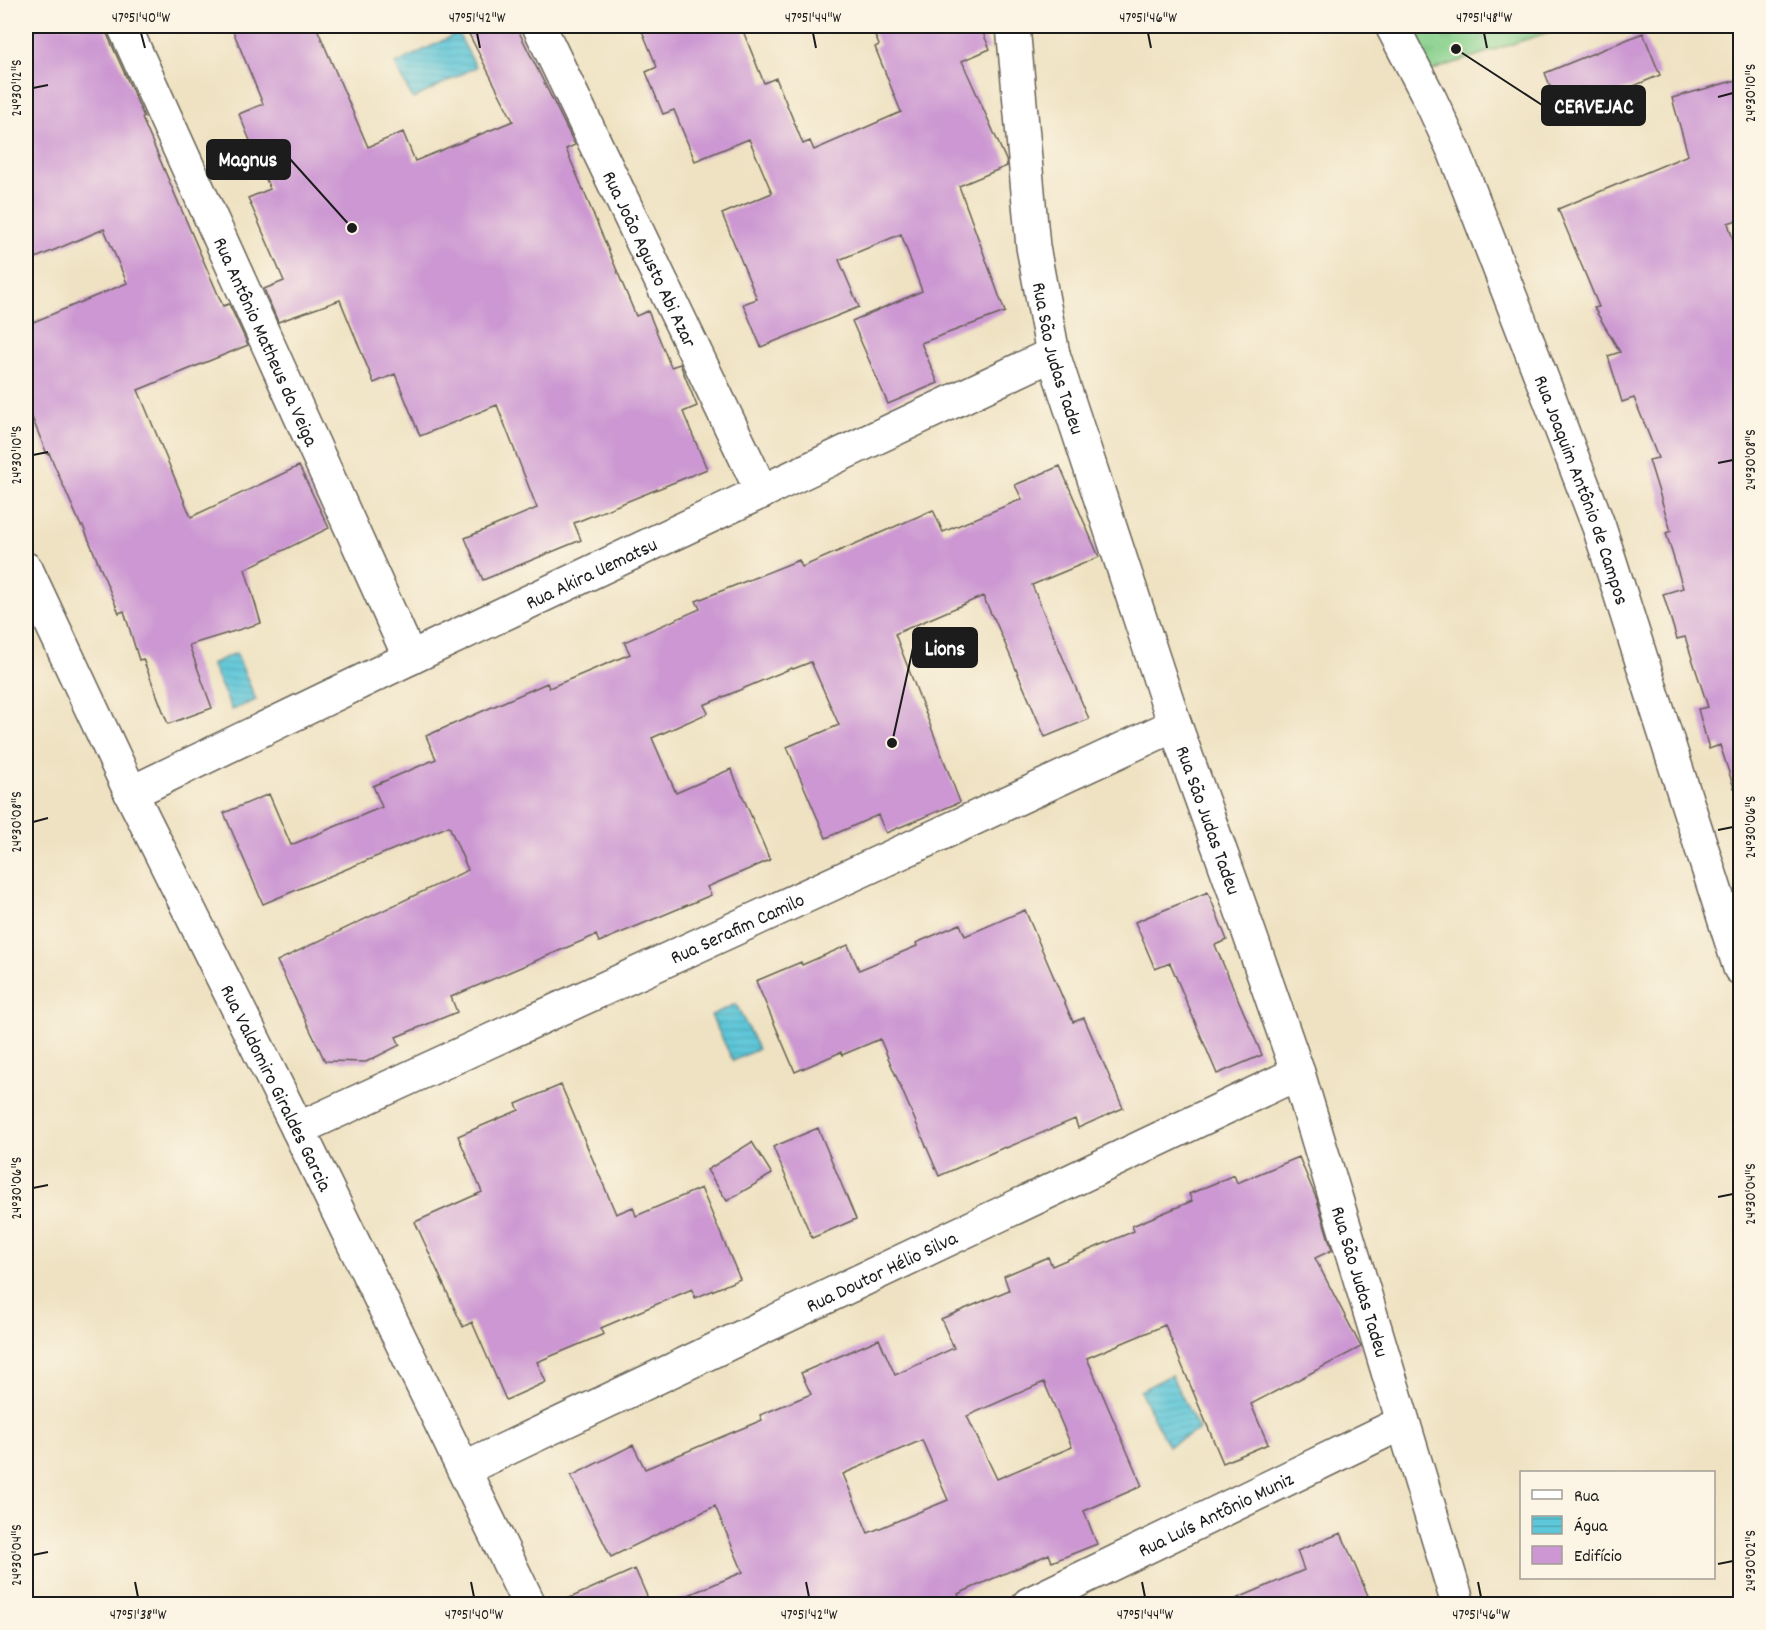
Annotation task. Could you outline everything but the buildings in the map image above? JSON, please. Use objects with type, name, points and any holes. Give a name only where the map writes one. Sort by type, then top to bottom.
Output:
[{"type":"street","name":"Rua Antônio Matheus da Veiga","points":[[124,26],[410,658]]},
{"type":"street","name":"Rua João Agusto Abi Azar","points":[[539,26],[762,492]]},
{"type":"street","name":"Rua São Judas Tadeu","points":[[1013,26],[1033,247],[1053,354],[1175,725],[1298,1073],[1458,1605]]},
{"type":"street","name":"Rua Joaquim Antônio de Campos","points":[[1392,26],[1430,99],[1476,202],[1599,526],[1740,968]]},
{"type":"street","name":"Rua Akira Uematsu","points":[[131,793],[410,658],[1053,354]]},
{"type":"street","name":"Rua Valdomiro Giraldes Garcia","points":[[26,569],[131,793],[298,1129],[528,1605]]},
{"type":"street","name":"Rua Serafim Camilo","points":[[298,1129],[1175,725]]},
{"type":"street","name":"Rua Doutor Hélio Silva","points":[[464,1470],[1298,1073]]},
{"type":"street","name":"Rua Luís Antônio Muniz","points":[[1029,1605],[1402,1423]]},
{"type":"green space","points":[[1404,26],[1567,26],[1427,72]]},
{"type":"water","points":[[458,33],[476,67],[413,99],[395,64]]},
{"type":"water","points":[[236,653],[256,700],[232,710],[211,664]]},
{"type":"water","points":[[736,1004],[758,1049],[733,1061],[711,1015]]},
{"type":"water","points":[[1171,1375],[1199,1430],[1168,1446],[1140,1391]]},
{"type":"place","name":"CERVEJAC","points":[[1456,49]]},
{"type":"place","name":"Magnus","points":[[352,228]]},
{"type":"place","name":"Lions","points":[[892,743]]}]
